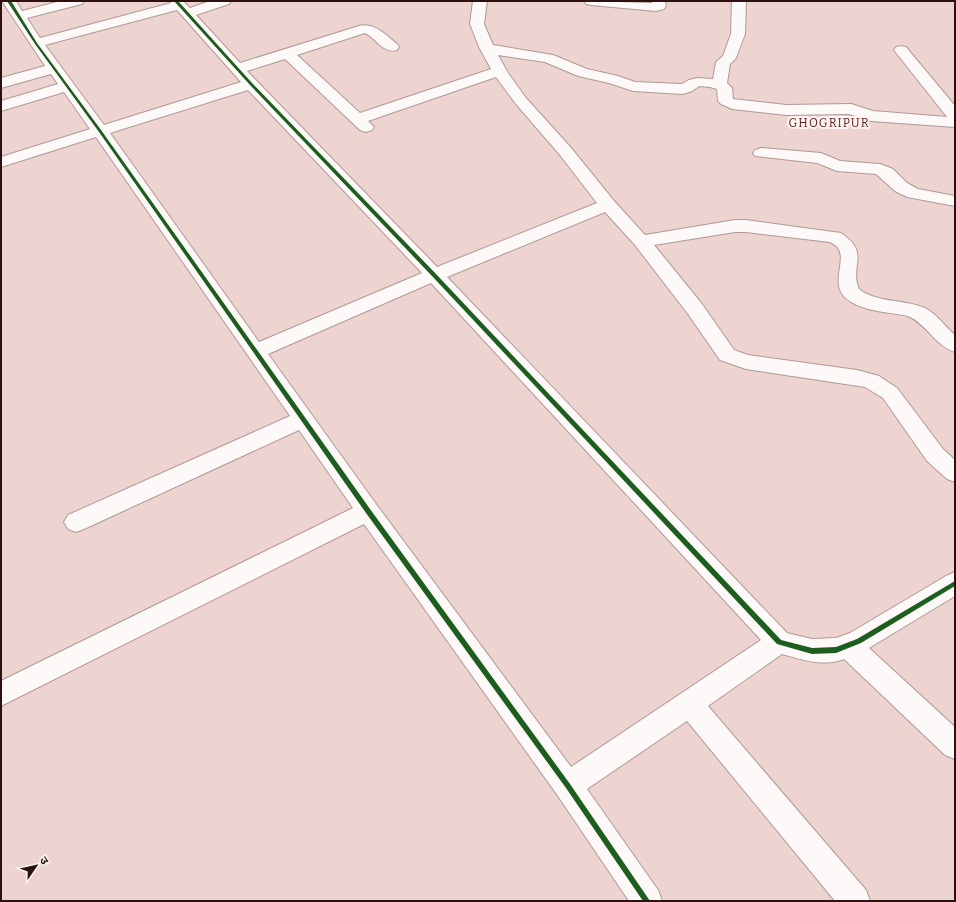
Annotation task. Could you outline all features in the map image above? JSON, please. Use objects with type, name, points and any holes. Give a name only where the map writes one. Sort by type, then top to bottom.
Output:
[{"type":"street","points":[[77,1],[13,8],[36,43],[100,131],[368,511],[568,786],[647,901]]},
{"type":"street","points":[[36,43],[181,6],[224,1]]},
{"type":"street","points":[[480,1],[477,24],[487,49],[499,71],[521,101],[566,152],[608,205],[641,241],[727,354],[746,362],[872,380],[890,393],[936,456],[955,473]]},
{"type":"street","points":[[591,1],[656,7],[660,6],[658,1]]},
{"type":"street","points":[[719,84],[723,62],[729,58],[738,34],[739,1]]},
{"type":"street","points":[[181,6],[251,84],[434,275],[779,642],[812,651],[836,650],[859,641],[955,583]]},
{"type":"street","points":[[237,69],[364,29],[372,31],[392,47]]},
{"type":"street","points":[[487,49],[548,58],[583,73],[613,79],[633,86],[689,88],[692,84],[697,82],[719,84],[724,88],[726,101],[732,104],[786,110],[851,109],[871,116],[955,122]]},
{"type":"street","points":[[901,50],[955,116]]},
{"type":"street","points":[[287,53],[362,123],[499,71]]},
{"type":"street","points":[[1,84],[54,68]]},
{"type":"street","points":[[1,162],[251,84]]},
{"type":"street","points":[[1,106],[67,86]]},
{"type":"street","points":[[761,153],[821,158],[837,166],[880,170],[888,173],[901,187],[913,194],[955,201]]},
{"type":"street","points":[[256,351],[434,275],[608,205]]},
{"type":"street","points":[[641,241],[735,226],[759,227],[835,237],[846,244],[849,250],[848,288],[852,294],[859,299],[916,312],[929,320],[944,338],[955,345]]},
{"type":"street","points":[[76,522],[304,419]]},
{"type":"street","points":[[1,694],[368,511]]},
{"type":"street","points":[[568,786],[779,642]]},
{"type":"street","points":[[848,645],[955,746]]},
{"type":"street","points":[[689,703],[855,901]]},
{"type":"cycle path","points":[[9,1],[36,43],[100,131],[368,511],[568,786],[647,901]]},
{"type":"cycle path","points":[[176,1],[251,84],[434,275],[779,642],[812,651],[836,650],[859,641],[955,583]]},
{"type":"district","name":"GHOGRIPUR","points":[[829,123]]}]
